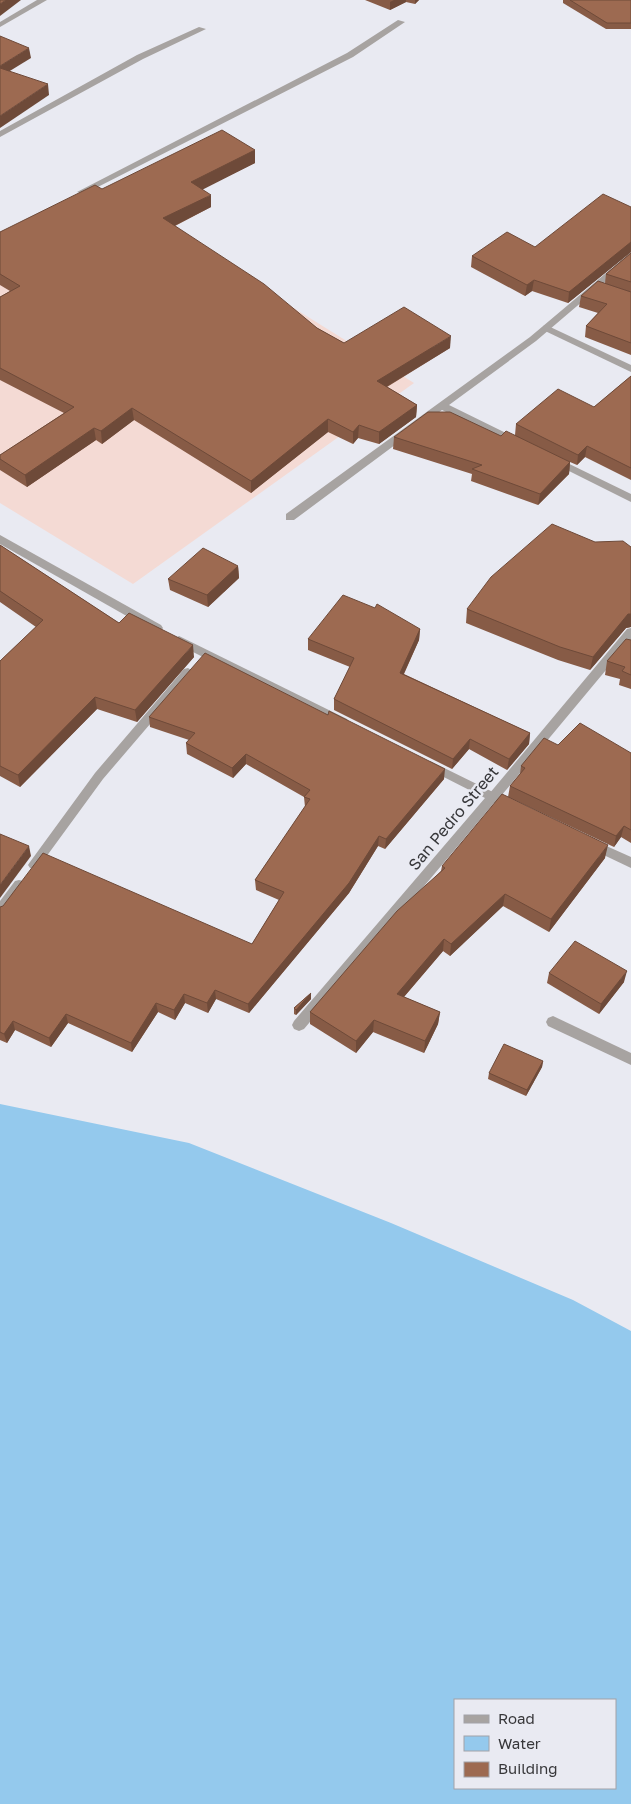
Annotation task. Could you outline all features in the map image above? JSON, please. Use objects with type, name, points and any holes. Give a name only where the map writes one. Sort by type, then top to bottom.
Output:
[{"type":"street","points":[[0,25],[42,0]]},
{"type":"street","points":[[68,199],[350,55],[400,22]]},
{"type":"street","points":[[0,134],[140,57],[202,29]]},
{"type":"street","points":[[290,517],[600,288],[631,255]]},
{"type":"street","points":[[546,328],[631,369]]},
{"type":"street","points":[[442,406],[530,449]]},
{"type":"street","points":[[548,457],[631,498]]},
{"type":"street","points":[[0,539],[74,583],[205,654],[354,728]]},
{"type":"street","name":"San Pedro Street","points":[[298,1025],[493,797],[626,647],[631,632]]},
{"type":"street","points":[[0,911],[99,776],[205,654]]},
{"type":"street","points":[[415,758],[527,813]]},
{"type":"street","points":[[579,838],[631,863]]},
{"type":"street","points":[[553,1022],[631,1059]]},
{"type":"shaded area","points":[[101,188],[414,383],[133,584],[0,503],[0,246]]},
{"type":"water","points":[[0,1104],[189,1143],[391,1223],[573,1300],[631,1331],[631,1804],[0,1804]]},
{"type":"building","points":[[570,0],[631,0],[631,23],[607,23]]},
{"type":"building","points":[[0,36],[29,48],[0,66]]},
{"type":"building","points":[[0,68],[48,84],[0,116]]},
{"type":"building","points":[[222,130],[255,150],[191,182],[211,195],[163,218],[264,284],[317,328],[344,343],[404,307],[451,336],[377,381],[417,405],[379,432],[359,425],[353,432],[328,419],[251,481],[132,408],[101,431],[94,428],[25,475],[0,459],[0,455],[74,407],[0,368],[0,297],[20,286],[0,274],[0,232],[95,185],[102,189]]},
{"type":"building","points":[[603,194],[631,207],[631,242],[569,292],[534,280],[527,285],[472,256],[507,232],[535,247]]},
{"type":"building","points":[[631,253],[631,282],[606,274]]},
{"type":"building","points":[[598,281],[631,292],[631,343],[586,326],[607,304],[581,296]]},
{"type":"building","points":[[631,376],[631,468],[587,446],[578,455],[516,424],[558,389],[594,407]]},
{"type":"building","points":[[428,412],[450,412],[501,436],[506,431],[570,462],[540,494],[472,469],[482,465],[394,437]]},
{"type":"building","points":[[552,524],[595,542],[623,541],[631,547],[631,614],[628,614],[593,657],[560,647],[467,609],[491,577]]},
{"type":"building","points":[[0,545],[119,623],[129,613],[193,645],[135,710],[95,697],[18,775],[0,766],[0,661],[43,620],[0,591]]},
{"type":"building","points":[[203,548],[238,566],[207,595],[168,579]]},
{"type":"building","points":[[343,595],[375,608],[377,604],[420,629],[400,673],[530,733],[509,759],[470,739],[453,759],[334,699],[354,658],[308,639]]},
{"type":"building","points":[[626,639],[631,640],[631,675],[622,671],[625,667],[607,661]]},
{"type":"building","points":[[205,653],[328,715],[329,711],[445,769],[386,839],[379,836],[349,883],[248,1004],[215,990],[207,1003],[184,994],[174,1010],[156,1003],[131,1043],[66,1014],[49,1038],[13,1021],[4,1034],[0,1032],[0,907],[3,906],[43,853],[252,944],[284,892],[255,880],[310,799],[304,797],[310,790],[246,754],[232,768],[186,743],[195,733],[149,717]]},
{"type":"building","points":[[580,723],[631,753],[631,830],[624,826],[616,836],[510,786],[525,768],[521,766],[544,738],[558,745]]},
{"type":"building","points":[[502,794],[608,845],[551,919],[505,894],[451,944],[444,939],[397,994],[440,1012],[425,1041],[374,1020],[356,1041],[310,1012],[397,911],[445,868],[442,866]]},
{"type":"building","points":[[0,834],[29,846],[0,885]]},
{"type":"building","points":[[575,941],[627,971],[601,1004],[549,973]]},
{"type":"building","points":[[311,993],[296,1010],[294,1008]]},
{"type":"building","points":[[504,1044],[543,1061],[527,1090],[489,1073]]}]
